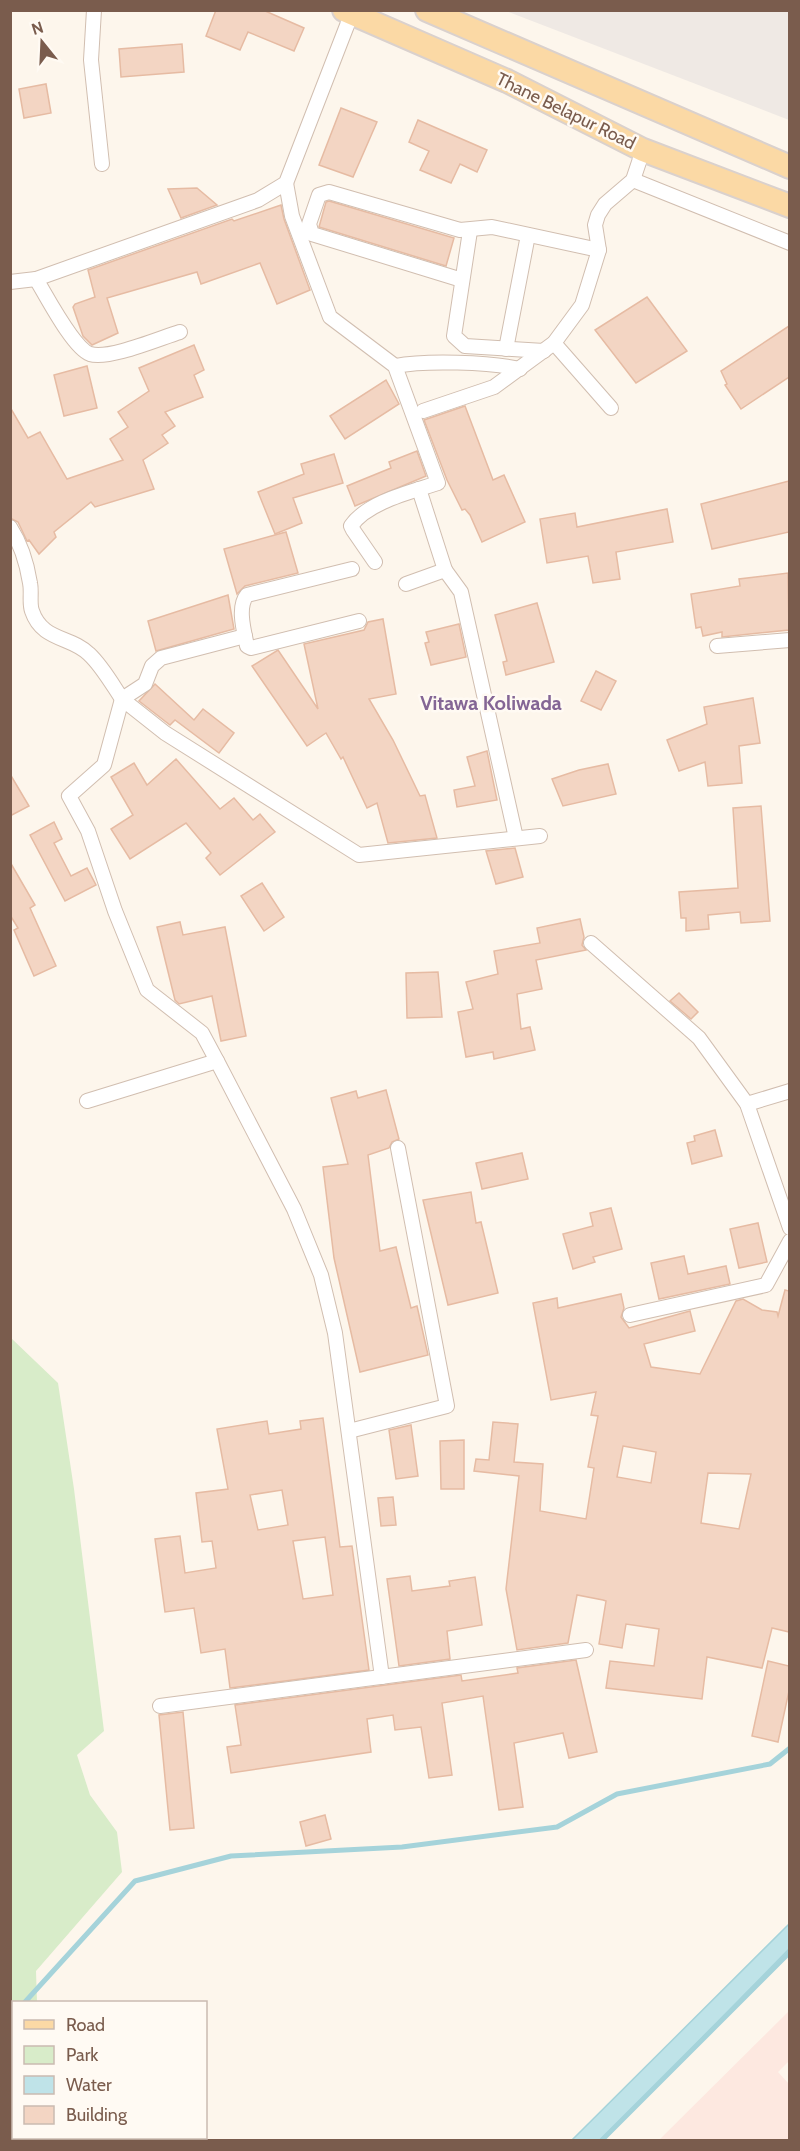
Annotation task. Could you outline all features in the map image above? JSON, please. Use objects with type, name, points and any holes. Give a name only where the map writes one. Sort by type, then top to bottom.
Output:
[{"type":"main road","name":"Thane Belapur Road","points":[[427,10],[789,167]]},
{"type":"main road","name":"Thane Belapur Road","points":[[349,12],[507,81],[643,150],[789,206]]},
{"type":"street","points":[[94,10],[91,60],[102,164]]},
{"type":"street","points":[[349,12],[286,183],[290,209],[330,317],[395,366],[438,483],[418,489],[370,510],[351,526],[375,562]]},
{"type":"street","points":[[423,411],[494,387],[549,347],[582,305],[598,250],[595,225],[598,215],[605,204],[633,180],[643,150]]},
{"type":"street","points":[[633,180],[789,243]]},
{"type":"street","points":[[10,282],[36,279],[258,200],[286,183]]},
{"type":"street","points":[[462,280],[312,234],[309,224],[319,195],[329,192],[470,231],[492,227],[598,250]]},
{"type":"street","points":[[290,209],[312,216]]},
{"type":"street","points":[[470,231],[454,330],[458,342],[465,346],[506,349],[549,347],[611,408]]},
{"type":"street","points":[[506,349],[528,235]]},
{"type":"street","points":[[36,279],[77,343],[88,354],[98,355],[118,351],[180,332]]},
{"type":"street","points":[[395,366],[411,363],[502,366],[520,369]]},
{"type":"street","points":[[418,489],[445,570],[461,592],[516,838]]},
{"type":"street","points":[[10,527],[20,542],[31,584],[32,611],[44,629],[59,640],[79,646],[89,654],[122,699],[165,733],[359,855],[540,836]]},
{"type":"street","points":[[352,570],[247,595],[243,600],[242,608],[245,636],[247,646],[257,648],[359,621]]},
{"type":"street","points":[[406,584],[445,570]]},
{"type":"street","points":[[245,636],[161,658],[152,666],[145,684],[122,699],[104,765],[69,795],[88,831],[115,911],[147,990],[202,1033],[302,1225],[321,1275],[335,1333],[382,1677]]},
{"type":"street","points":[[717,646],[789,640]]},
{"type":"street","points":[[591,943],[699,1038],[747,1104],[789,1228]]},
{"type":"street","points":[[87,1101],[217,1061]]},
{"type":"street","points":[[747,1104],[789,1091]]},
{"type":"street","points":[[349,1431],[447,1406],[398,1148]]},
{"type":"street","points":[[630,1315],[766,1285],[789,1241]]},
{"type":"street","points":[[160,1706],[586,1650]]},
{"type":"shaded area","points":[[506,11],[789,11],[789,120]]},
{"type":"shaded area","points":[[789,2011],[789,2061],[778,2072],[789,2084],[789,2140],[659,2140]]},
{"type":"green space","points":[[11,1338],[58,1383],[74,1489],[104,1731],[77,1755],[90,1795],[117,1832],[122,1872],[36,1971],[37,2001],[12,2001],[12,2139],[54,2140],[11,2140]]},
{"type":"water","points":[[789,1924],[789,1949],[602,2140],[572,2140]]},
{"type":"building","points":[[216,10],[263,10],[304,28],[294,51],[248,32],[240,50],[206,36]]},
{"type":"building","points":[[182,44],[184,72],[121,77],[119,49]]},
{"type":"building","points":[[46,84],[51,113],[24,118],[19,89]]},
{"type":"building","points":[[341,108],[377,122],[353,177],[319,165]]},
{"type":"building","points":[[418,120],[487,150],[477,172],[460,164],[451,183],[420,170],[429,151],[409,142]]},
{"type":"building","points":[[197,188],[217,205],[181,218],[168,189]]},
{"type":"building","points":[[326,202],[454,238],[446,266],[319,227]]},
{"type":"building","points":[[281,205],[310,290],[277,304],[260,263],[201,284],[197,272],[107,298],[118,333],[92,345],[83,336],[73,307],[75,304],[95,297],[88,270],[232,219],[234,221]]},
{"type":"building","points":[[647,297],[687,351],[636,383],[595,330]]},
{"type":"building","points":[[789,326],[789,377],[741,409],[725,385],[727,384],[721,371]]},
{"type":"building","points":[[194,345],[204,370],[194,375],[203,397],[165,412],[175,426],[162,435],[168,443],[143,460],[154,489],[95,507],[91,502],[54,532],[56,537],[39,554],[29,540],[27,541],[18,522],[10,518],[10,407],[28,438],[40,432],[67,479],[123,460],[110,439],[128,427],[118,412],[149,391],[139,368]]},
{"type":"building","points":[[87,366],[97,408],[64,416],[54,375]]},
{"type":"building","points":[[386,380],[399,404],[345,439],[330,416]]},
{"type":"building","points":[[465,406],[493,480],[504,475],[525,522],[482,542],[470,515],[465,509],[462,510],[447,480],[424,420]]},
{"type":"building","points":[[417,451],[426,476],[355,506],[347,486],[391,468],[389,462]]},
{"type":"building","points":[[334,454],[343,483],[293,498],[302,523],[275,534],[258,492],[304,474],[301,464]]},
{"type":"building","points":[[789,481],[789,532],[712,549],[701,504]]},
{"type":"building","points":[[667,509],[673,542],[616,552],[620,579],[593,583],[588,556],[547,563],[540,519],[575,513],[577,527]]},
{"type":"building","points":[[286,532],[298,573],[245,586],[237,594],[224,549]]},
{"type":"building","points":[[788,573],[789,630],[722,637],[722,632],[703,636],[701,627],[696,628],[691,594],[740,586],[739,579]]},
{"type":"building","points":[[228,595],[234,629],[156,651],[148,621]]},
{"type":"building","points":[[537,603],[554,662],[506,675],[503,662],[507,661],[495,615]]},
{"type":"building","points":[[383,619],[396,694],[369,699],[393,740],[420,796],[425,795],[437,838],[388,843],[377,803],[367,808],[343,757],[341,759],[326,733],[307,746],[252,666],[278,650],[318,709],[304,644],[364,630],[368,622]]},
{"type":"building","points":[[459,624],[466,657],[431,665],[425,643],[429,642],[426,632]]},
{"type":"building","points":[[596,671],[616,681],[601,710],[581,701]]},
{"type":"building","points":[[155,684],[194,720],[203,709],[234,733],[219,753],[175,720],[170,725],[139,701]]},
{"type":"building","points":[[753,698],[760,743],[739,746],[742,783],[708,786],[705,762],[679,771],[667,740],[707,724],[704,707]]},
{"type":"building","points":[[487,751],[497,800],[457,807],[454,790],[475,786],[467,757]]},
{"type":"building","points":[[176,759],[220,809],[234,798],[253,820],[260,814],[275,832],[220,875],[206,858],[211,853],[186,823],[130,859],[111,829],[133,815],[111,777],[134,763],[147,785]]},
{"type":"building","points":[[608,764],[616,794],[563,806],[552,779]]},
{"type":"building","points":[[10,774],[29,806],[10,816]]},
{"type":"building","points":[[761,806],[770,921],[741,923],[740,912],[708,915],[709,929],[686,931],[686,918],[681,918],[679,892],[738,888],[733,808]]},
{"type":"building","points":[[54,822],[62,839],[54,843],[71,876],[87,868],[96,885],[65,901],[30,835]]},
{"type":"building","points":[[515,848],[523,877],[496,884],[486,851]]},
{"type":"building","points":[[10,862],[35,905],[30,908],[56,966],[34,976],[14,930],[18,928],[10,915]]},
{"type":"building","points":[[262,883],[284,917],[264,931],[241,896]]},
{"type":"building","points":[[580,919],[584,937],[582,945],[586,950],[536,960],[542,989],[517,994],[521,1029],[530,1027],[535,1050],[494,1059],[493,1052],[466,1057],[458,1012],[473,1009],[466,982],[498,974],[494,951],[540,943],[537,928]]},
{"type":"building","points":[[180,922],[183,935],[225,927],[246,1036],[221,1041],[212,996],[179,1004],[175,1000],[157,927]]},
{"type":"building","points":[[438,972],[442,1017],[407,1018],[406,973]]},
{"type":"building","points":[[679,993],[698,1012],[691,1019],[670,1001]]},
{"type":"building","points":[[386,1090],[399,1139],[392,1142],[389,1148],[368,1155],[380,1251],[396,1247],[411,1308],[417,1306],[428,1355],[360,1372],[334,1258],[323,1167],[348,1164],[331,1098],[356,1091],[358,1098]]},
{"type":"building","points":[[715,1130],[722,1156],[692,1164],[687,1143],[695,1141],[694,1136]]},
{"type":"building","points":[[522,1153],[528,1179],[482,1189],[476,1163]]},
{"type":"building","points":[[471,1192],[476,1223],[481,1222],[498,1293],[448,1305],[423,1200]]},
{"type":"building","points":[[611,1208],[622,1249],[593,1257],[595,1262],[573,1269],[563,1234],[593,1226],[590,1213]]},
{"type":"building","points":[[758,1223],[767,1262],[739,1268],[730,1229]]},
{"type":"building","points":[[684,1256],[688,1274],[726,1266],[730,1284],[659,1299],[651,1263]]},
{"type":"building","points":[[785,1290],[789,1291],[789,1632],[772,1628],[762,1668],[707,1657],[702,1699],[606,1688],[610,1661],[654,1666],[659,1629],[626,1624],[622,1648],[599,1644],[606,1601],[577,1595],[568,1643],[517,1650],[506,1589],[519,1476],[474,1471],[476,1459],[489,1460],[493,1422],[518,1424],[514,1462],[543,1464],[540,1511],[586,1519],[594,1468],[588,1467],[598,1416],[591,1415],[596,1392],[551,1400],[533,1303],[557,1298],[558,1308],[621,1294],[624,1308],[621,1317],[629,1328],[690,1311],[695,1331],[644,1344],[651,1367],[700,1374],[736,1301],[743,1299],[762,1310],[777,1312],[778,1316]],"holes":[[[623,1446],[656,1452],[651,1483],[617,1477]],[[708,1473],[751,1474],[739,1529],[701,1523]]]},
{"type":"building","points":[[323,1418],[340,1547],[352,1546],[369,1670],[230,1688],[225,1649],[201,1653],[194,1608],[165,1612],[155,1539],[180,1536],[185,1573],[216,1568],[212,1541],[202,1542],[196,1493],[228,1489],[217,1429],[267,1421],[269,1434],[301,1429],[300,1421]],"holes":[[[282,1490],[288,1525],[258,1530],[250,1495]],[[325,1537],[333,1595],[303,1599],[293,1541]]]},
{"type":"building","points":[[411,1425],[418,1476],[396,1479],[389,1430]]},
{"type":"building","points":[[464,1440],[464,1489],[441,1489],[440,1441]]},
{"type":"building","points":[[393,1497],[396,1525],[381,1526],[378,1498]]},
{"type":"building","points":[[410,1576],[412,1591],[450,1586],[449,1581],[475,1577],[482,1625],[447,1631],[450,1659],[399,1666],[387,1579]]},
{"type":"building","points":[[576,1660],[597,1752],[569,1758],[563,1733],[514,1743],[523,1807],[499,1810],[483,1696],[442,1703],[452,1775],[429,1778],[421,1727],[395,1730],[393,1715],[367,1719],[371,1752],[231,1773],[227,1747],[241,1745],[235,1705],[461,1675],[462,1681],[518,1673],[517,1668]]},
{"type":"building","points":[[768,1661],[789,1666],[789,1691],[778,1742],[752,1736]]},
{"type":"building","points":[[183,1712],[194,1828],[170,1830],[159,1715]]},
{"type":"building","points":[[325,1815],[331,1839],[306,1846],[300,1822]]},
{"type":"waterway","points":[[26,2001],[135,1881],[231,1856],[402,1847],[557,1827],[617,1794],[770,1764],[790,1748]]},
{"type":"waterway","points":[[602,2140],[790,1952]]},
{"type":"waterway","points":[[10,2067],[12,2078]]},
{"type":"district","name":"Vitawa Koliwada","points":[[491,703]]}]
